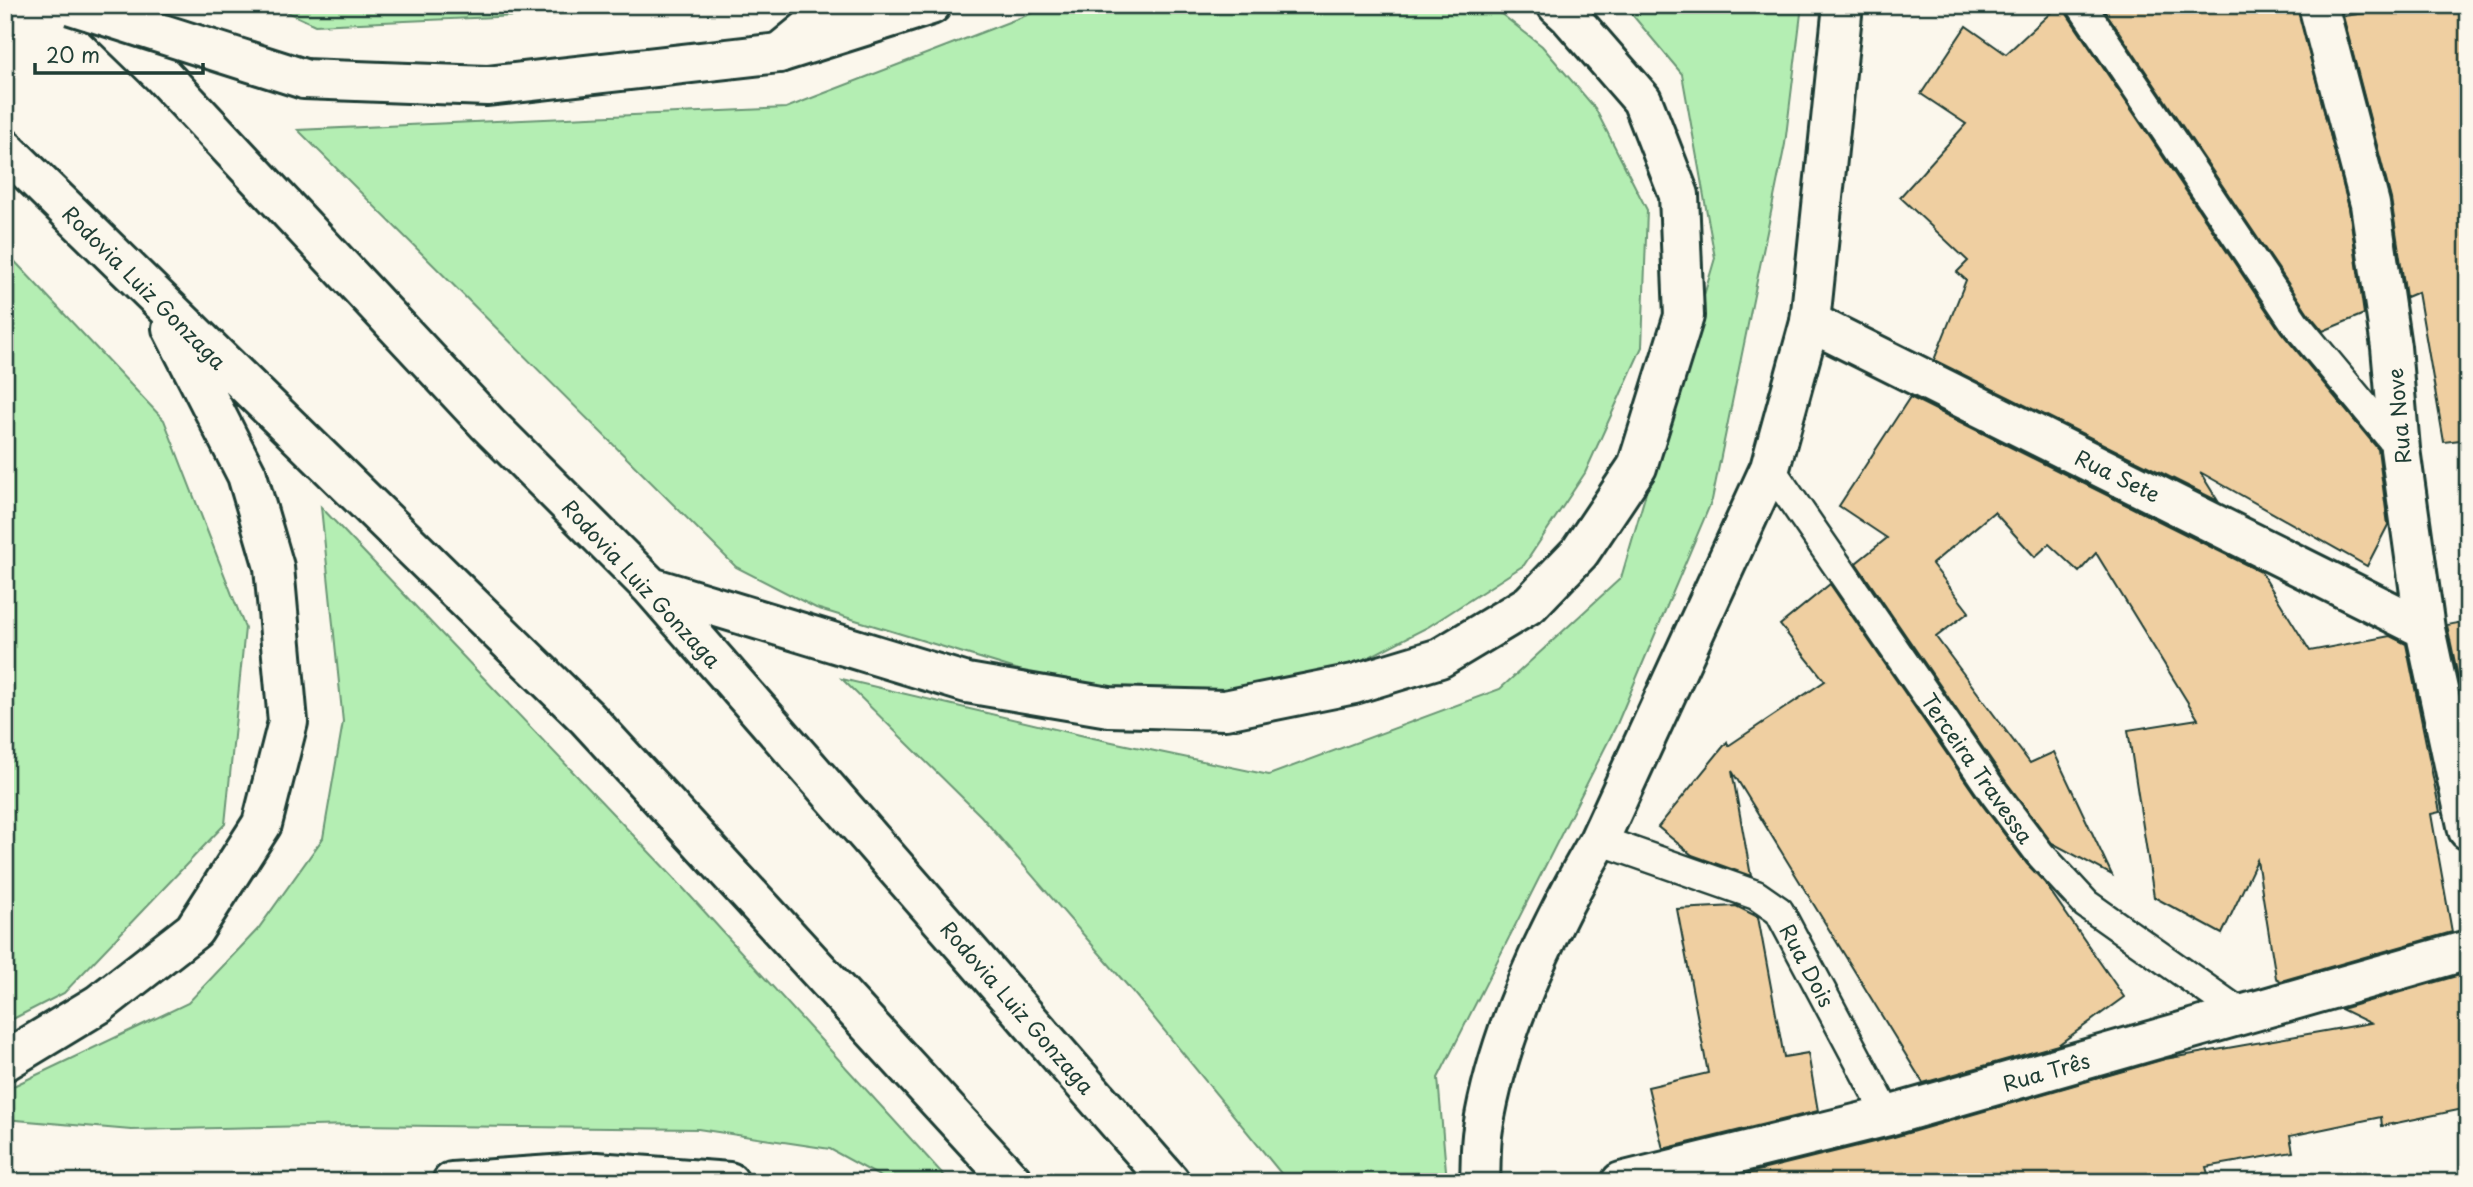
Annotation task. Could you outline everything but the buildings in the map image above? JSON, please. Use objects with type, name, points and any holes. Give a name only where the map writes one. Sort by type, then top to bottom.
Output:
[{"type":"main road","points":[[71,5],[304,79],[487,86],[779,53],[930,5]]},
{"type":"main road","name":"Rodovia Luiz Gonzaga","points":[[90,5],[161,74],[488,424],[651,587],[1170,1182]]},
{"type":"main road","points":[[779,53],[838,5]]},
{"type":"main road","points":[[651,587],[967,683],[1109,707],[1135,708],[1225,709],[1354,684],[1440,657],[1530,604],[1580,552],[1637,467],[1684,316],[1679,195],[1642,100],[1557,5]]},
{"type":"main road","points":[[1480,1182],[1483,1129],[1505,1038],[1565,898],[1599,840],[1770,468],[1810,322],[1843,5]]},
{"type":"main road","name":"Rua Nove","points":[[2318,5],[2370,204],[2391,347],[2400,449],[2425,629],[2468,830]]},
{"type":"main road","name":"Rodovia Luiz Gonzaga","points":[[5,149],[587,718],[1013,1182]]},
{"type":"main road","points":[[5,1061],[99,1004],[194,930],[262,824],[288,722],[274,567],[247,475],[159,301]]},
{"type":"main road","name":"Rua Sete","points":[[1810,322],[2425,629]]},
{"type":"main road","name":"Rua Três","points":[[1621,1182],[1888,1116],[2468,950]]},
{"type":"main road","points":[[452,1182],[596,1172],[729,1182]]},
{"type":"lane","points":[[2081,5],[2295,323],[2400,449]]},
{"type":"lane","name":"Terceira Travessa","points":[[1770,468],[1994,793],[2040,854],[2087,904],[2243,1015]]},
{"type":"lane","name":"Rua Dois","points":[[1599,840],[1756,895],[1779,911],[1888,1116]]},
{"type":"green space","points":[[272,5],[764,5],[315,25]]},
{"type":"green space","points":[[1053,5],[1490,5],[1542,46],[1595,108],[1647,210],[1642,347],[1585,473],[1524,565],[1428,627],[1344,670],[1222,703],[1068,685],[816,608],[736,567],[298,130],[786,108]]},
{"type":"green space","points":[[1624,5],[1802,5],[1785,144],[1712,500],[1617,724],[1438,1078],[1447,1182],[1288,1182],[1132,991],[981,816],[842,679],[1093,738],[1269,775],[1500,689],[1621,578],[1715,258],[1682,74]]},
{"type":"green space","points":[[5,251],[164,420],[245,628],[225,824],[64,993],[5,1023]]},
{"type":"green space","points":[[321,507],[673,877],[950,1182],[890,1182],[830,1149],[698,1129],[355,1125],[131,1130],[5,1119],[5,1090],[188,1003],[258,929],[323,838],[343,722]]}]
